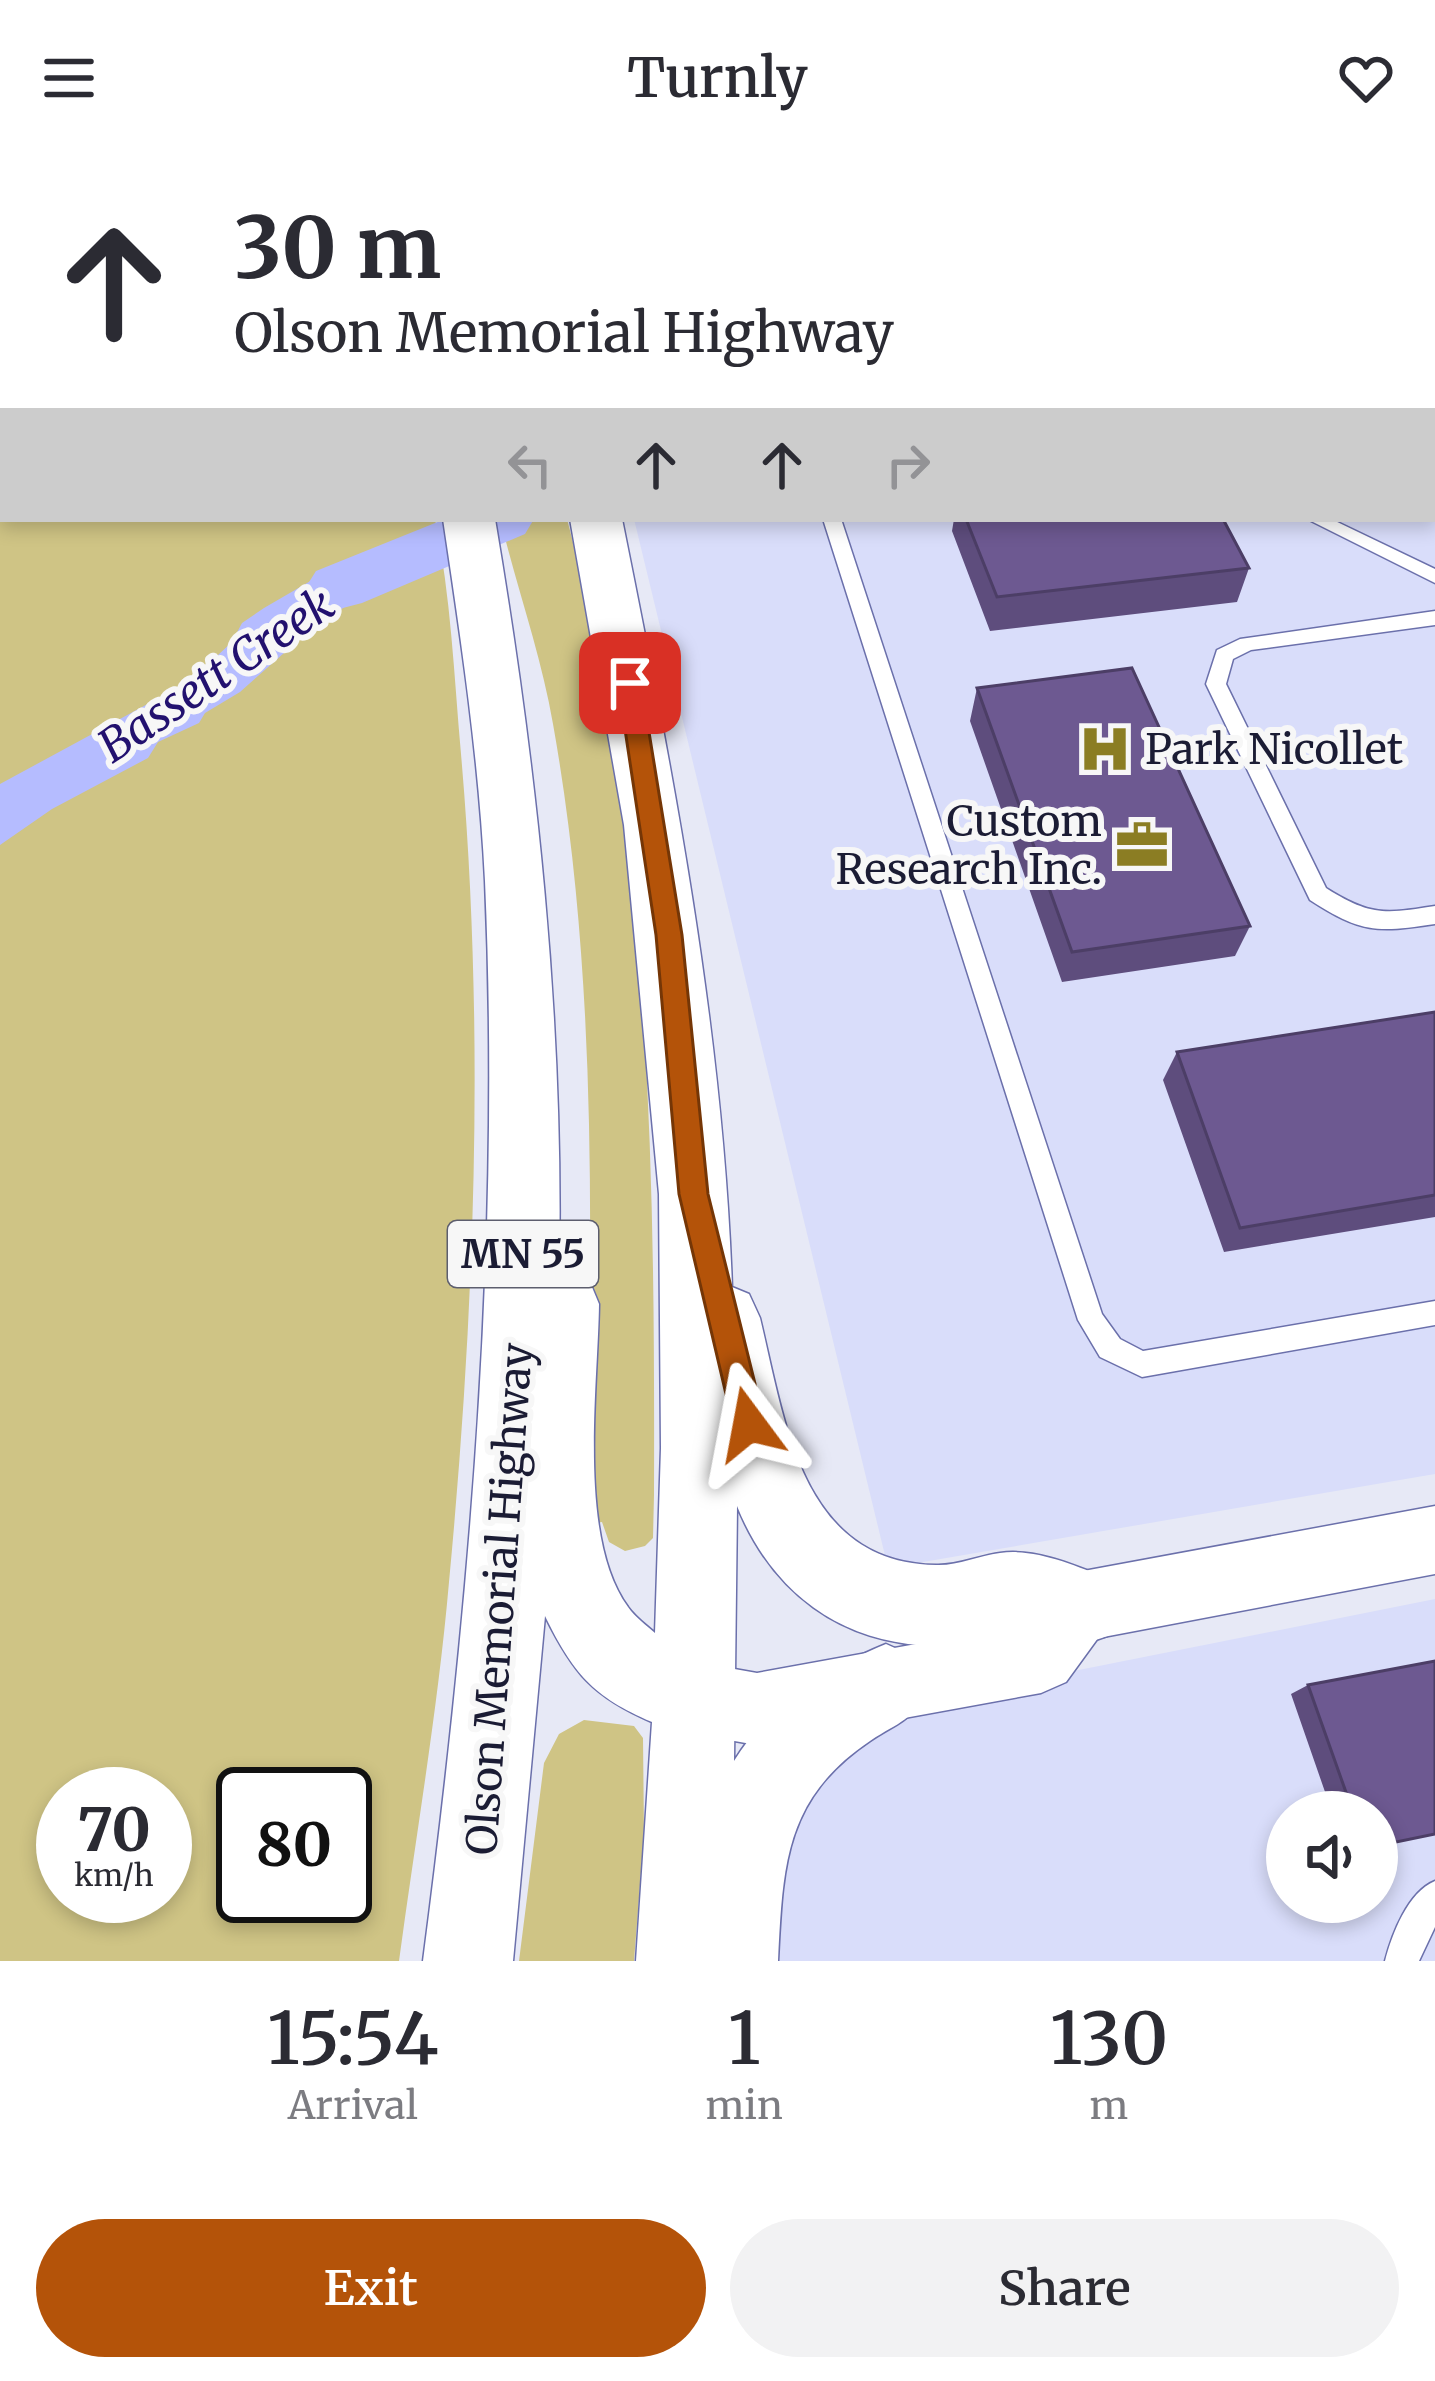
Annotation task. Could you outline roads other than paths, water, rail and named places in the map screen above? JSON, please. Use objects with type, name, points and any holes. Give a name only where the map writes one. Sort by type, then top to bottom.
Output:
[{"type":"highway","points":[[597,522],[655,825],[694,1194],[699,1448],[695,1698],[681,1961]]},
{"type":"highway","name":"Olson Memorial Highway","points":[[468,1961],[507,1568],[523,1267],[515,877],[490,646],[472,534]]},
{"type":"highway","points":[[490,646],[536,739],[552,881],[565,1154],[559,1506],[563,1552],[571,1586],[589,1625],[622,1665],[660,1689],[695,1698]]},
{"type":"highway","points":[[694,1194],[760,1471],[785,1528],[811,1560],[841,1583],[885,1601],[938,1606],[1015,1592],[1078,1607]]},
{"type":"highway","points":[[734,1961],[737,1885],[760,1795],[789,1755],[838,1709],[886,1686]]},
{"type":"street","points":[[695,1698],[757,1709],[1041,1657],[1078,1607],[1435,1540]]},
{"type":"lane","points":[[833,522],[1091,1320],[1110,1348],[1142,1364],[1435,1313]]},
{"type":"lane","points":[[1322,522],[1435,577]]},
{"type":"lane","points":[[1435,619],[1247,644],[1224,655],[1216,684],[1318,894],[1351,915],[1384,922],[1435,915]]},
{"type":"lane","points":[[1402,1961],[1407,1941],[1435,1897]]},
{"type":"water","points":[[426,533],[437,536],[442,557],[431,567],[382,582],[310,630],[240,692],[205,713],[199,723],[158,742],[148,758],[52,809],[0,845],[0,784],[190,681],[232,642],[242,623],[264,608],[338,565]]},
{"type":"waterway","name":"Bassett Creek","points":[[339,587],[496,522]]},
{"type":"place","name":"Park Nicollet","points":[[1105,749]]},
{"type":"place","name":"Custom Research Inc.","points":[[1142,845]]}]
